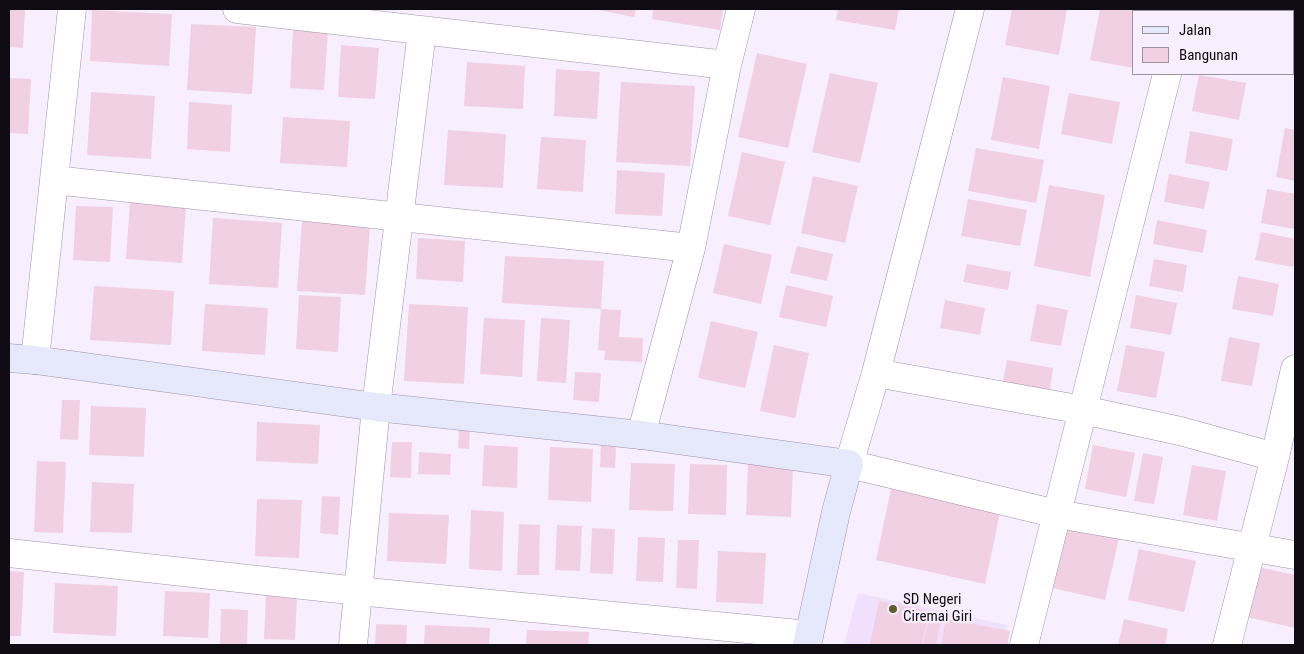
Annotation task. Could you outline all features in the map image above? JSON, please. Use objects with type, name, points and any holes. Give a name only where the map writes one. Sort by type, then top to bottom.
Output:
[{"type":"street","points":[[72,9],[54,180],[22,359],[376,407],[641,435],[849,464],[1057,514],[1295,555]]},
{"type":"street","points":[[237,9],[727,65]]},
{"type":"street","points":[[641,435],[691,248],[727,65],[741,9]]},
{"type":"street","points":[[9,553],[808,640],[836,512],[876,373],[970,9]]},
{"type":"street","points":[[353,645],[376,407],[422,31]]},
{"type":"street","points":[[1024,645],[1167,75]]},
{"type":"street","points":[[54,180],[691,248]]},
{"type":"street","points":[[1228,645],[1295,368]]},
{"type":"street","points":[[876,373],[1083,410],[1180,431],[1275,457]]},
{"type":"shaded area","name":"SD Negeri Ciremai Giri","points":[[858,593],[1007,625],[1006,630],[1010,631],[1007,645],[844,645]]},
{"type":"building","points":[[9,9],[25,9],[23,48],[9,47]]},
{"type":"building","points":[[599,9],[636,9],[634,17]]},
{"type":"building","points":[[653,9],[723,9],[720,30],[652,19]]},
{"type":"building","points":[[838,9],[899,9],[895,30],[836,20]]},
{"type":"building","points":[[1012,9],[1067,9],[1059,55],[1005,45]]},
{"type":"building","points":[[1100,9],[1149,9],[1132,10],[1132,68],[1090,60]]},
{"type":"building","points":[[1202,9],[1248,9],[1248,10]]},
{"type":"building","points":[[92,10],[172,14],[169,66],[90,61]]},
{"type":"building","points":[[191,24],[256,27],[252,94],[187,90]]},
{"type":"building","points":[[293,28],[328,30],[324,90],[290,88]]},
{"type":"building","points":[[341,45],[379,48],[375,99],[338,97]]},
{"type":"building","points":[[757,53],[807,64],[788,148],[738,137]]},
{"type":"building","points":[[467,62],[525,66],[523,109],[464,106]]},
{"type":"building","points":[[556,69],[600,72],[597,119],[554,116]]},
{"type":"building","points":[[830,73],[878,83],[860,163],[812,152]]},
{"type":"building","points":[[1199,75],[1246,83],[1239,120],[1192,111]]},
{"type":"building","points":[[1003,77],[1050,86],[1039,149],[991,140]]},
{"type":"building","points":[[9,78],[31,79],[28,134],[9,133]]},
{"type":"building","points":[[621,82],[695,86],[690,166],[616,162]]},
{"type":"building","points":[[91,92],[155,96],[151,159],[87,155]]},
{"type":"building","points":[[1069,93],[1120,102],[1112,144],[1061,134]]},
{"type":"building","points":[[189,102],[232,105],[230,152],[187,149]]},
{"type":"building","points":[[283,117],[350,121],[347,167],[280,163]]},
{"type":"building","points":[[1285,128],[1295,130],[1295,181],[1276,177]]},
{"type":"building","points":[[448,130],[506,134],[503,188],[444,185]]},
{"type":"building","points":[[1190,131],[1233,139],[1227,171],[1185,163]]},
{"type":"building","points":[[541,137],[586,140],[583,192],[537,189]]},
{"type":"building","points":[[976,148],[1044,160],[1036,203],[968,191]]},
{"type":"building","points":[[742,152],[785,162],[770,225],[728,216]]},
{"type":"building","points":[[617,170],[665,173],[662,216],[615,214]]},
{"type":"building","points":[[1169,174],[1210,182],[1204,209],[1164,202]]},
{"type":"building","points":[[813,176],[858,186],[845,243],[801,233]]},
{"type":"building","points":[[1049,185],[1105,195],[1090,277],[1034,266]]},
{"type":"building","points":[[1267,189],[1295,194],[1295,229],[1261,223]]},
{"type":"building","points":[[968,199],[1027,210],[1020,246],[961,236]]},
{"type":"building","points":[[130,202],[186,205],[182,263],[126,259]]},
{"type":"building","points":[[76,206],[113,207],[110,262],[73,260]]},
{"type":"building","points":[[213,218],[282,223],[278,288],[209,284]]},
{"type":"building","points":[[1157,220],[1207,230],[1203,253],[1153,244]]},
{"type":"building","points":[[302,221],[370,225],[365,295],[297,291]]},
{"type":"building","points":[[1261,232],[1295,239],[1293,267],[1255,260]]},
{"type":"building","points":[[418,238],[465,241],[463,282],[416,279]]},
{"type":"building","points":[[724,244],[772,255],[761,304],[713,293]]},
{"type":"building","points":[[797,246],[833,254],[827,281],[790,273]]},
{"type":"building","points":[[505,256],[604,261],[601,309],[502,303]]},
{"type":"building","points":[[1154,259],[1187,265],[1183,292],[1149,286]]},
{"type":"building","points":[[967,264],[1011,272],[1008,290],[963,282]]},
{"type":"building","points":[[1238,276],[1279,284],[1273,316],[1232,309]]},
{"type":"building","points":[[786,285],[833,296],[826,327],[779,317]]},
{"type":"building","points":[[94,286],[174,291],[171,345],[90,340]]},
{"type":"building","points":[[299,295],[341,297],[338,352],[296,349]]},
{"type":"building","points":[[1136,295],[1177,303],[1171,335],[1130,328]]},
{"type":"building","points":[[945,300],[985,308],[980,335],[940,328]]},
{"type":"building","points":[[205,304],[268,308],[265,355],[202,351]]},
{"type":"building","points":[[409,304],[468,307],[464,384],[404,381]]},
{"type":"building","points":[[1037,304],[1068,310],[1061,346],[1030,341]]},
{"type":"building","points":[[601,309],[621,310],[619,337],[643,338],[642,362],[604,360],[605,351],[598,350]]},
{"type":"building","points":[[484,318],[525,320],[522,377],[480,374]]},
{"type":"building","points":[[541,318],[570,320],[566,383],[537,381]]},
{"type":"building","points":[[711,321],[758,332],[745,388],[698,378]]},
{"type":"building","points":[[1229,337],[1260,343],[1252,386],[1221,381]]},
{"type":"building","points":[[774,345],[809,353],[795,418],[760,411]]},
{"type":"building","points":[[1126,345],[1165,352],[1156,398],[1117,391]]},
{"type":"building","points":[[1007,360],[1053,368],[1049,395],[1002,386]]},
{"type":"building","points":[[575,372],[601,373],[599,402],[573,400]]},
{"type":"building","points":[[62,400],[80,400],[78,440],[60,439]]},
{"type":"building","points":[[91,406],[146,408],[144,457],[89,455]]},
{"type":"building","points":[[257,422],[320,425],[318,464],[256,461]]},
{"type":"building","points":[[459,427],[470,427],[469,449],[458,448]]},
{"type":"building","points":[[392,442],[412,442],[411,478],[390,477]]},
{"type":"building","points":[[601,442],[616,443],[615,468],[600,467]]},
{"type":"building","points":[[484,445],[518,447],[517,488],[482,486]]},
{"type":"building","points":[[1093,445],[1135,453],[1126,497],[1085,489]]},
{"type":"building","points":[[550,447],[593,449],[591,502],[548,500]]},
{"type":"building","points":[[419,452],[451,454],[450,475],[418,474]]},
{"type":"building","points":[[1143,453],[1163,457],[1154,504],[1134,501]]},
{"type":"building","points":[[37,461],[66,462],[63,533],[34,532]]},
{"type":"building","points":[[631,463],[675,464],[673,511],[629,510]]},
{"type":"building","points":[[690,464],[727,465],[726,515],[688,514]]},
{"type":"building","points":[[748,464],[793,466],[791,517],[746,515]]},
{"type":"building","points":[[1192,465],[1226,471],[1217,521],[1183,515]]},
{"type":"building","points":[[92,482],[134,484],[132,533],[90,532]]},
{"type":"building","points":[[891,489],[1000,513],[985,584],[876,560]]},
{"type":"building","points":[[322,496],[340,497],[338,535],[320,533]]},
{"type":"building","points":[[257,499],[302,500],[299,558],[255,556]]},
{"type":"building","points":[[471,510],[504,512],[502,571],[469,569]]},
{"type":"building","points":[[389,513],[449,515],[446,564],[387,561]]},
{"type":"building","points":[[1063,521],[1120,533],[1105,600],[1048,587]]},
{"type":"building","points":[[519,524],[540,525],[539,575],[517,575]]},
{"type":"building","points":[[557,525],[582,526],[580,571],[555,570]]},
{"type":"building","points":[[592,528],[615,529],[613,574],[590,573]]},
{"type":"building","points":[[638,537],[665,538],[663,582],[636,581]]},
{"type":"building","points":[[678,540],[699,540],[697,589],[676,588]]},
{"type":"building","points":[[1139,549],[1196,561],[1184,612],[1128,600]]},
{"type":"building","points":[[718,551],[766,553],[763,604],[716,602]]},
{"type":"building","points":[[1258,567],[1295,575],[1295,628],[1247,617]]},
{"type":"building","points":[[9,571],[24,572],[21,636],[9,636]]},
{"type":"building","points":[[55,583],[118,586],[116,636],[53,633]]},
{"type":"building","points":[[165,591],[210,593],[208,638],[163,636]]},
{"type":"building","points":[[266,595],[297,596],[295,640],[264,639]]},
{"type":"building","points":[[879,601],[929,611],[922,645],[870,645]]},
{"type":"building","points":[[221,609],[248,610],[247,645],[220,645]]},
{"type":"building","points":[[929,617],[941,621],[936,645],[923,645]]},
{"type":"building","points":[[946,619],[1010,631],[1007,645],[941,645]]},
{"type":"building","points":[[1124,619],[1168,629],[1165,645],[1118,645]]},
{"type":"building","points":[[376,624],[407,625],[406,645],[375,645]]},
{"type":"building","points":[[425,625],[490,628],[489,645],[424,645]]},
{"type":"building","points":[[527,630],[589,632],[588,645],[526,645]]},
{"type":"place","name":"SD Negeri Ciremai Giri","points":[[893,609]]}]
